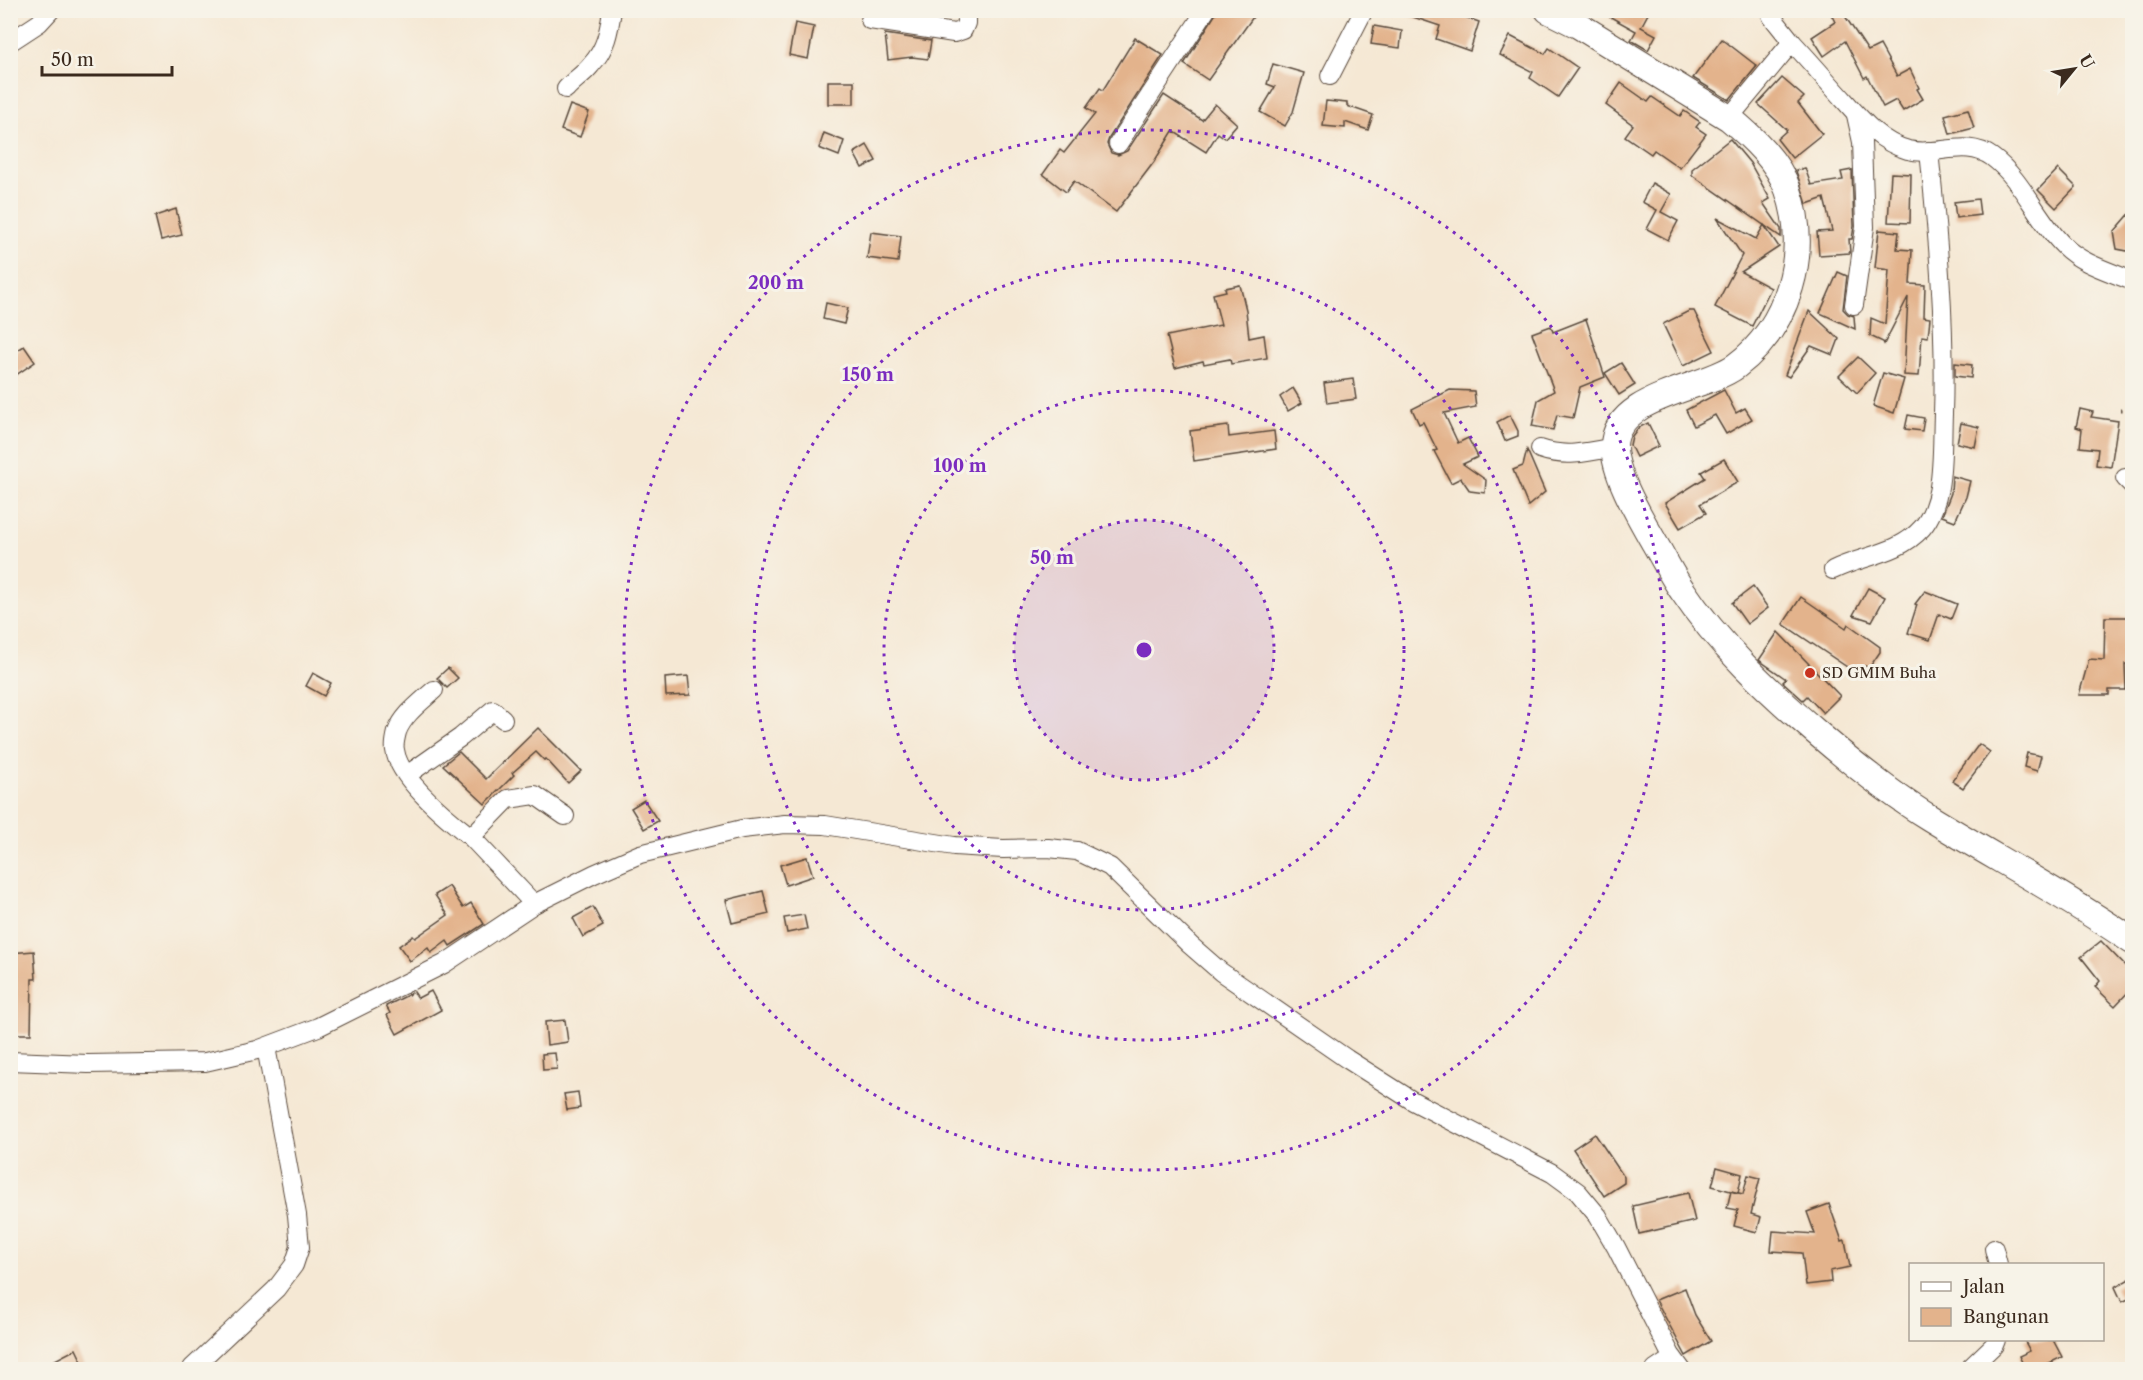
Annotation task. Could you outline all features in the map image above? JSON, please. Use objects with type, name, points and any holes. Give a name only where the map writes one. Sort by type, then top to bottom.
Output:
[{"type":"highway","points":[[1548,10],[1578,25],[1729,118],[1749,134],[1770,160],[1787,189],[1796,231],[1797,251],[1794,277],[1778,317],[1759,346],[1733,368],[1701,383],[1650,401],[1632,412],[1618,426],[1614,447],[1621,476],[1634,506],[1682,590],[1719,639],[1775,698],[1858,768],[1919,811],[2023,871],[2133,941]]},
{"type":"street","points":[[10,42],[39,24],[51,10]]},
{"type":"street","points":[[566,89],[591,66],[601,52],[606,43],[612,10]]},
{"type":"street","points":[[870,20],[954,33],[963,30],[966,23],[966,10]]},
{"type":"street","points":[[1118,144],[1206,10]]},
{"type":"street","points":[[1330,76],[1364,10]]},
{"type":"street","points":[[1769,10],[1772,18],[1792,42],[1856,115],[1877,134],[1909,150],[1929,151],[1963,147],[1980,149],[1994,158],[2014,181],[2065,247],[2076,256],[2133,281]]},
{"type":"street","points":[[1729,118],[1792,42]]},
{"type":"street","points":[[1854,305],[1865,227],[1862,142],[1856,115]]},
{"type":"street","points":[[1833,570],[1847,563],[1894,549],[1911,540],[1924,526],[1939,488],[1944,331],[1929,151]]},
{"type":"street","points":[[1540,449],[1553,454],[1579,454],[1614,447]]},
{"type":"street","points":[[434,690],[407,716],[397,731],[394,750],[407,775],[431,804],[471,837],[534,904]]},
{"type":"street","points":[[407,775],[493,711],[503,719]]},
{"type":"street","points":[[471,837],[508,799],[535,795],[565,816]]},
{"type":"street","points":[[10,1061],[88,1064],[205,1062],[266,1047],[318,1027],[444,964],[534,904],[594,874],[640,854],[742,829],[785,824],[825,825],[954,846],[1003,849],[1048,848],[1077,851],[1110,867],[1221,972],[1347,1059],[1413,1101],[1552,1173],[1578,1192],[1598,1216],[1678,1364],[1655,1370]]},
{"type":"street","points":[[192,1368],[276,1289],[294,1265],[300,1247],[297,1215],[266,1047]]},
{"type":"street","points":[[1968,1370],[1996,1341]]},
{"type":"path","points":[[2120,410],[2133,410]]},
{"type":"building","points":[[1218,10],[1258,10],[1208,80],[1184,64]]},
{"type":"building","points":[[1401,10],[1445,10],[1479,22],[1470,51],[1436,39],[1440,26],[1401,13]]},
{"type":"building","points":[[1598,10],[1650,10],[1641,27],[1656,35],[1648,50],[1631,40],[1636,31]]},
{"type":"building","points":[[1829,10],[1841,10],[1868,51],[1880,45],[1897,76],[1910,69],[1923,99],[1903,111],[1896,100],[1883,107],[1867,76],[1864,78],[1845,41],[1824,56],[1812,37],[1835,22]]},
{"type":"building","points":[[795,23],[814,27],[808,59],[789,55]]},
{"type":"building","points":[[1374,26],[1402,31],[1400,48],[1371,44]]},
{"type":"building","points":[[885,34],[931,41],[928,59],[912,57],[888,60]]},
{"type":"building","points":[[1510,36],[1545,54],[1549,48],[1578,68],[1558,97],[1530,78],[1533,72],[1500,55]]},
{"type":"building","points":[[1135,38],[1163,55],[1109,138],[1107,144],[1111,153],[1118,155],[1127,151],[1164,95],[1202,120],[1215,104],[1237,124],[1225,138],[1218,133],[1206,152],[1173,131],[1154,162],[1116,212],[1074,181],[1066,192],[1043,174],[1060,150],[1064,153],[1095,114],[1086,108],[1100,88],[1103,90]]},
{"type":"building","points":[[1722,39],[1757,66],[1729,100],[1693,78]]},
{"type":"building","points":[[1273,64],[1304,73],[1293,112],[1285,126],[1260,112],[1275,87],[1267,84]]},
{"type":"building","points":[[1782,78],[1804,97],[1798,103],[1822,134],[1792,158],[1777,139],[1787,130],[1758,104]]},
{"type":"building","points":[[828,81],[854,81],[854,104],[828,104]]},
{"type":"building","points":[[1621,83],[1648,102],[1652,97],[1680,116],[1684,111],[1700,122],[1696,127],[1706,134],[1680,168],[1654,150],[1651,154],[1625,136],[1633,125],[1606,105]]},
{"type":"building","points":[[1326,101],[1347,103],[1347,106],[1373,115],[1368,130],[1345,122],[1345,128],[1323,126]]},
{"type":"building","points":[[570,105],[589,112],[580,137],[561,130]]},
{"type":"building","points":[[1968,109],[1974,128],[1950,134],[1945,115]]},
{"type":"building","points":[[824,133],[844,141],[839,156],[819,148]]},
{"type":"building","points":[[1730,139],[1750,163],[1770,199],[1763,203],[1781,229],[1781,237],[1692,175],[1692,169]]},
{"type":"building","points":[[867,145],[876,161],[862,168],[854,153]]},
{"type":"building","points":[[1805,168],[1811,185],[1843,180],[1841,172],[1852,170],[1854,226],[1852,239],[1849,239],[1850,253],[1819,255],[1817,232],[1832,231],[1824,198],[1807,204],[1796,171]]},
{"type":"building","points":[[2058,169],[2076,187],[2056,208],[2038,190]]},
{"type":"building","points":[[1891,173],[1911,174],[1910,223],[1888,222]]},
{"type":"building","points":[[1652,183],[1671,194],[1661,212],[1678,221],[1668,240],[1647,229],[1657,210],[1642,202]]},
{"type":"building","points":[[1978,199],[1980,215],[1956,218],[1954,202]]},
{"type":"building","points":[[176,209],[182,235],[161,240],[155,216]]},
{"type":"building","points":[[2133,210],[2133,252],[2117,249],[2114,232]]},
{"type":"building","points":[[1717,218],[1756,239],[1764,225],[1779,247],[1741,272],[1771,288],[1752,326],[1715,307],[1742,255]]},
{"type":"building","points":[[1879,230],[1899,232],[1897,249],[1912,250],[1910,284],[1925,285],[1924,317],[1930,318],[1928,337],[1922,336],[1919,376],[1904,375],[1908,297],[1884,344],[1870,336],[1871,318],[1885,324],[1889,270],[1875,268]]},
{"type":"building","points":[[871,232],[901,236],[898,262],[867,258]]},
{"type":"building","points":[[1838,272],[1847,276],[1843,309],[1854,316],[1855,329],[1820,313]]},
{"type":"building","points":[[1240,285],[1249,338],[1264,335],[1267,358],[1231,364],[1230,359],[1204,364],[1203,361],[1175,368],[1167,336],[1221,325],[1213,294],[1226,291],[1225,288]]},
{"type":"building","points":[[826,303],[848,308],[844,324],[823,319]]},
{"type":"building","points":[[1689,311],[1694,311],[1714,351],[1683,366],[1663,324]]},
{"type":"building","points":[[1809,311],[1839,339],[1833,355],[1811,346],[1789,377],[1785,375]]},
{"type":"building","points":[[1586,319],[1605,377],[1580,387],[1573,418],[1557,415],[1553,430],[1532,426],[1538,400],[1554,391],[1532,333],[1551,326],[1553,332]]},
{"type":"building","points":[[24,346],[35,362],[10,379],[10,355]]},
{"type":"building","points":[[1858,357],[1875,373],[1857,393],[1839,376]]},
{"type":"building","points":[[1621,363],[1635,385],[1619,395],[1605,373]]},
{"type":"building","points":[[1955,363],[1972,365],[1971,378],[1955,376]]},
{"type":"building","points":[[1883,373],[1904,379],[1894,413],[1873,406]]},
{"type":"building","points":[[1353,379],[1356,399],[1327,403],[1324,383]]},
{"type":"building","points":[[1293,388],[1302,403],[1288,411],[1280,397]]},
{"type":"building","points":[[1450,390],[1474,391],[1476,407],[1444,413],[1458,443],[1468,438],[1478,457],[1463,464],[1486,480],[1485,493],[1470,491],[1461,478],[1451,483],[1434,451],[1437,450],[1423,422],[1419,424],[1412,409]]},
{"type":"building","points":[[1724,390],[1736,413],[1745,408],[1752,419],[1726,434],[1715,415],[1694,426],[1686,410]]},
{"type":"building","points":[[2080,409],[2093,412],[2091,417],[2118,421],[2111,467],[2096,465],[2098,449],[2080,447],[2082,429],[2076,427]]},
{"type":"building","points":[[1510,415],[1518,436],[1505,441],[1497,422]]},
{"type":"building","points":[[1908,415],[1924,418],[1922,431],[1905,429]]},
{"type":"building","points":[[1648,423],[1659,446],[1636,457],[1630,445],[1632,436],[1638,428]]},
{"type":"building","points":[[1961,423],[1979,427],[1975,447],[1957,443]]},
{"type":"building","points":[[1228,426],[1229,437],[1274,431],[1276,449],[1194,461],[1190,431]]},
{"type":"building","points":[[1527,450],[1545,492],[1528,506],[1513,470],[1523,466]]},
{"type":"building","points":[[1724,459],[1738,482],[1700,504],[1706,513],[1680,528],[1665,503],[1705,478],[1701,472]]},
{"type":"building","points":[[1952,476],[1970,481],[1966,497],[1955,521],[1942,516],[1951,493]]},
{"type":"building","points":[[1753,587],[1768,608],[1747,624],[1732,603]]},
{"type":"building","points":[[1868,588],[1885,597],[1872,621],[1853,615]]},
{"type":"building","points":[[1925,591],[1957,604],[1951,619],[1939,614],[1930,640],[1908,633],[1917,605],[1915,604]]},
{"type":"building","points":[[1801,597],[1846,628],[1848,624],[1880,647],[1880,652],[1869,668],[1865,666],[1859,675],[1783,624]]},
{"type":"building","points":[[2105,617],[2133,617],[2133,664],[2125,664],[2126,690],[2109,690],[2109,695],[2079,695],[2089,659],[2104,660]]},
{"type":"building","points":[[1778,632],[1840,696],[1823,713],[1807,696],[1803,700],[1783,682],[1786,679],[1759,660]]},
{"type":"building","points":[[448,668],[458,678],[447,688],[437,678]]},
{"type":"building","points":[[313,673],[331,683],[324,696],[306,686]]},
{"type":"building","points":[[688,676],[690,695],[666,696],[665,678]]},
{"type":"building","points":[[538,728],[581,771],[568,783],[546,759],[544,760],[536,752],[512,773],[514,775],[485,804],[443,765],[459,752],[486,779]]},
{"type":"building","points":[[1979,744],[1990,752],[1963,788],[1952,781]]},
{"type":"building","points":[[2027,753],[2041,756],[2037,771],[2024,767]]},
{"type":"building","points":[[644,800],[658,821],[644,829],[631,808]]},
{"type":"building","points":[[807,857],[813,876],[786,885],[780,865]]},
{"type":"building","points":[[449,886],[463,908],[471,903],[484,924],[450,946],[447,941],[431,953],[428,948],[410,961],[399,946],[448,915],[435,895]]},
{"type":"building","points":[[763,891],[769,914],[732,923],[726,900]]},
{"type":"building","points":[[593,907],[603,926],[583,937],[573,918]]},
{"type":"building","points":[[804,915],[807,929],[787,933],[784,918]]},
{"type":"building","points":[[2101,941],[2133,974],[2133,987],[2115,1006],[2095,987],[2100,981],[2081,957]]},
{"type":"building","points":[[34,951],[36,979],[32,979],[31,1034],[10,1034],[10,953]]},
{"type":"building","points":[[431,991],[441,1010],[397,1034],[387,1015],[390,1013],[386,1006],[414,992],[418,998]]},
{"type":"building","points":[[565,1020],[568,1042],[547,1045],[545,1022]]},
{"type":"building","points":[[555,1053],[557,1069],[543,1070],[542,1054]]},
{"type":"building","points":[[578,1092],[580,1108],[567,1110],[564,1094]]},
{"type":"building","points":[[1595,1134],[1624,1177],[1624,1183],[1604,1196],[1573,1149]]},
{"type":"building","points":[[1717,1167],[1742,1174],[1738,1193],[1712,1186]]},
{"type":"building","points":[[1748,1175],[1760,1178],[1751,1214],[1761,1217],[1757,1232],[1734,1226],[1738,1210],[1727,1208],[1731,1191],[1743,1194]]},
{"type":"building","points":[[1688,1193],[1695,1221],[1639,1234],[1633,1206]]},
{"type":"building","points":[[1829,1204],[1842,1241],[1845,1240],[1850,1267],[1830,1271],[1831,1282],[1806,1285],[1802,1253],[1771,1251],[1773,1231],[1815,1234],[1807,1212]]},
{"type":"building","points":[[2133,1277],[2133,1297],[2122,1302],[2115,1287]]},
{"type":"building","points":[[1685,1288],[1695,1315],[1711,1341],[1686,1356],[1656,1300]]},
{"type":"building","points":[[2025,1341],[2054,1341],[2062,1357],[2039,1368],[2036,1363],[2025,1368],[2019,1356],[2030,1351]]},
{"type":"building","points":[[76,1349],[86,1370],[60,1370],[55,1360]]},
{"type":"place","name":"SD GMIM Buha","points":[[1810,673]]}]
